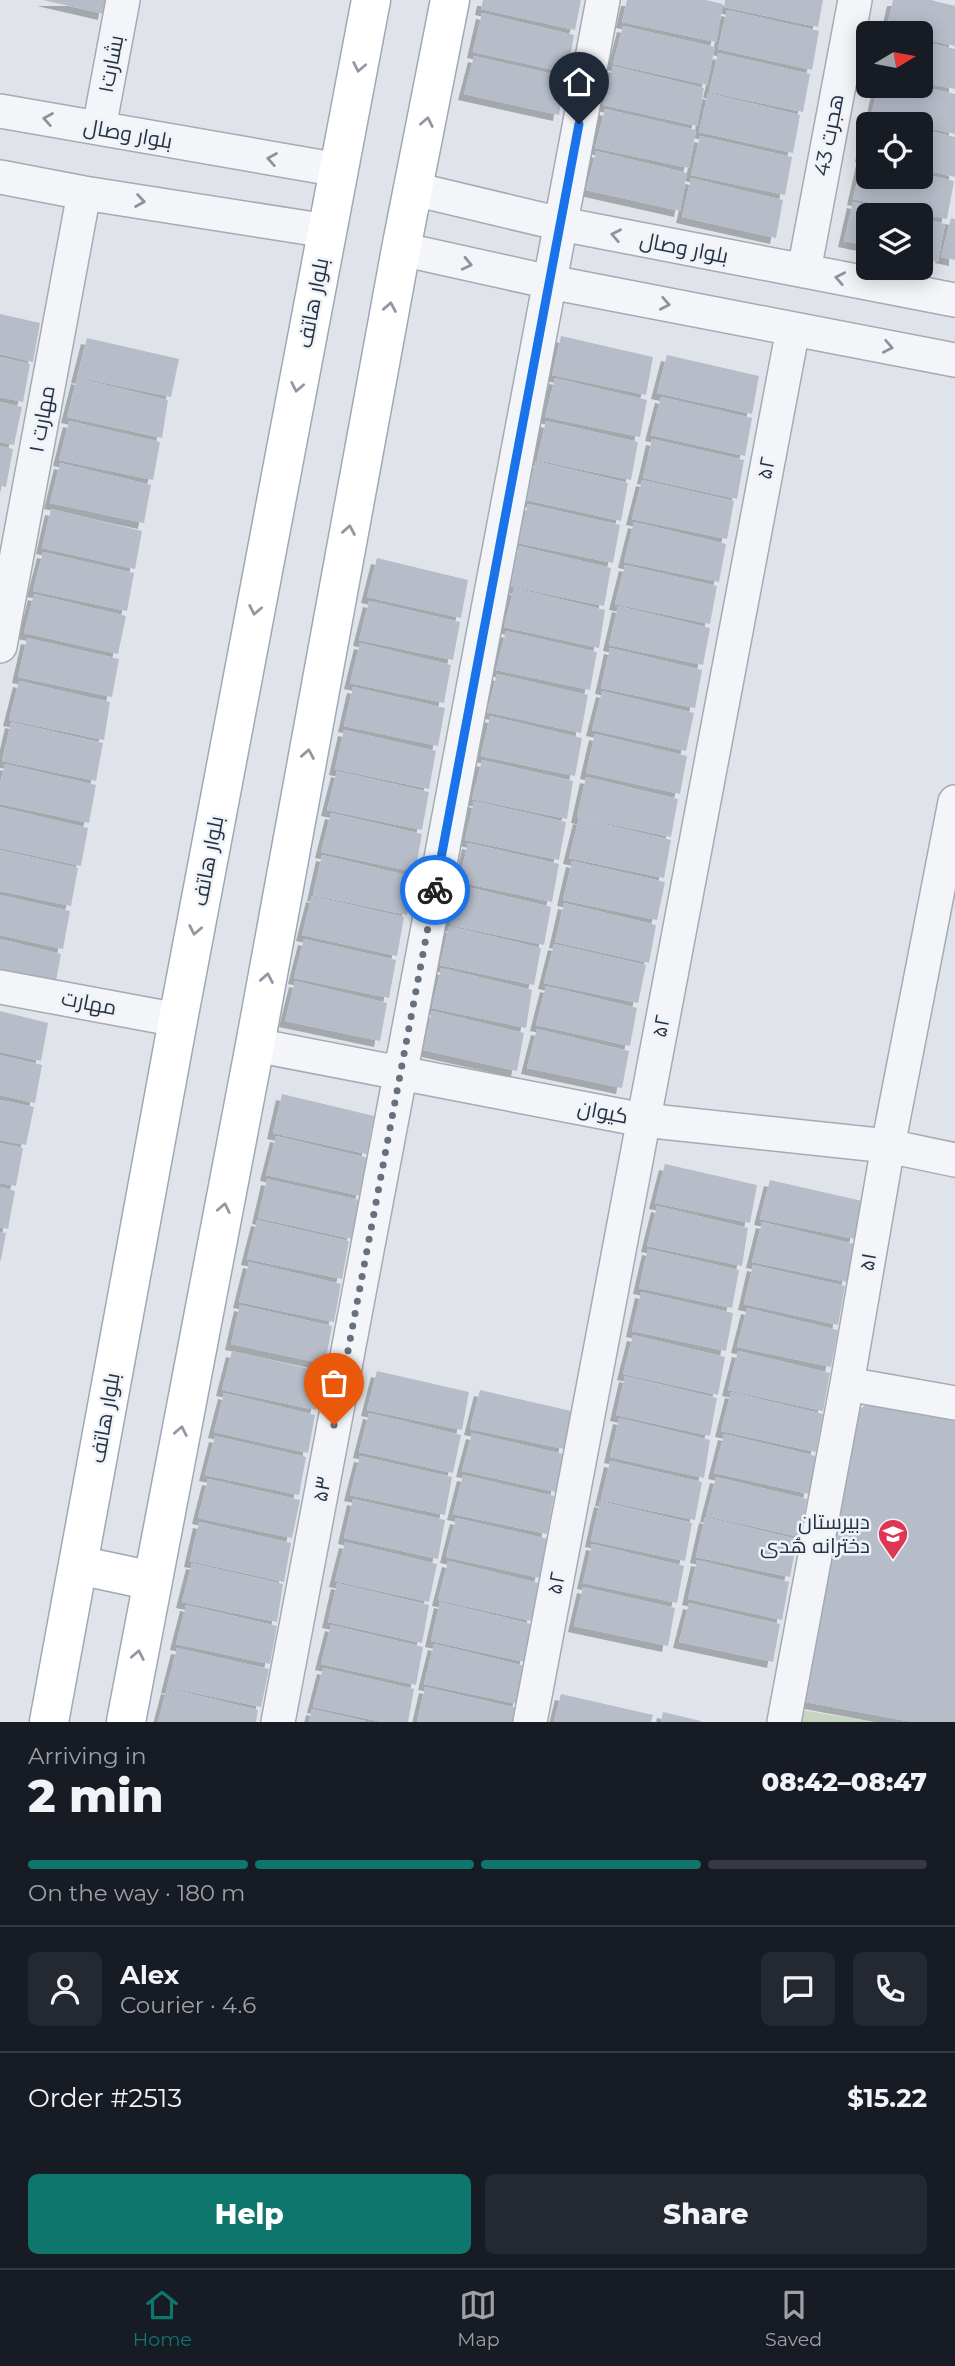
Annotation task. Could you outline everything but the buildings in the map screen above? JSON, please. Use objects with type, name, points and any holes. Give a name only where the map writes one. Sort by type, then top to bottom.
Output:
[{"type":"main road","name":"بلوار هاتف","points":[[50,1722],[178,1020],[371,0]]},
{"type":"main road","points":[[126,1722],[401,249],[450,0]]},
{"type":"main road","points":[[78,1565],[153,1581]]},
{"type":"street","name":"بشارت۱","points":[[99,128],[123,0]]},
{"type":"street","name":"۵۳","points":[[278,1722],[603,0]]},
{"type":"street","name":"هجرت 43","points":[[804,271],[855,0]]},
{"type":"street","name":"بلوار وصال","points":[[0,111],[339,170]]},
{"type":"street","points":[[0,177],[327,231]]},
{"type":"street","name":"بلوار وصال","points":[[414,189],[561,224],[955,300]]},
{"type":"street","name":"مهارت ۱","points":[[0,646],[84,193]]},
{"type":"street","points":[[401,249],[550,282],[955,360]]},
{"type":"street","name":"۵۲","points":[[530,1722],[793,329]]},
{"type":"street","name":"۵۱","points":[[784,1722],[888,1146],[943,931],[955,802]]},
{"type":"street","name":"مهارت","points":[[0,986],[178,1020]]},
{"type":"street","name":"کیوان","points":[[254,1045],[643,1120],[888,1146],[955,1160]]},
{"type":"street","points":[[847,1384],[955,1403]]},
{"type":"green space","points":[[801,1710],[874,1722],[798,1722]]},
{"type":"way so far","points":[[334,1425],[435,890]]},
{"type":"place","name":"دبیرستان دخترانه هُدی","points":[[893,1561]]},
{"type":"route","points":[[435,890],[579,124]]}]
